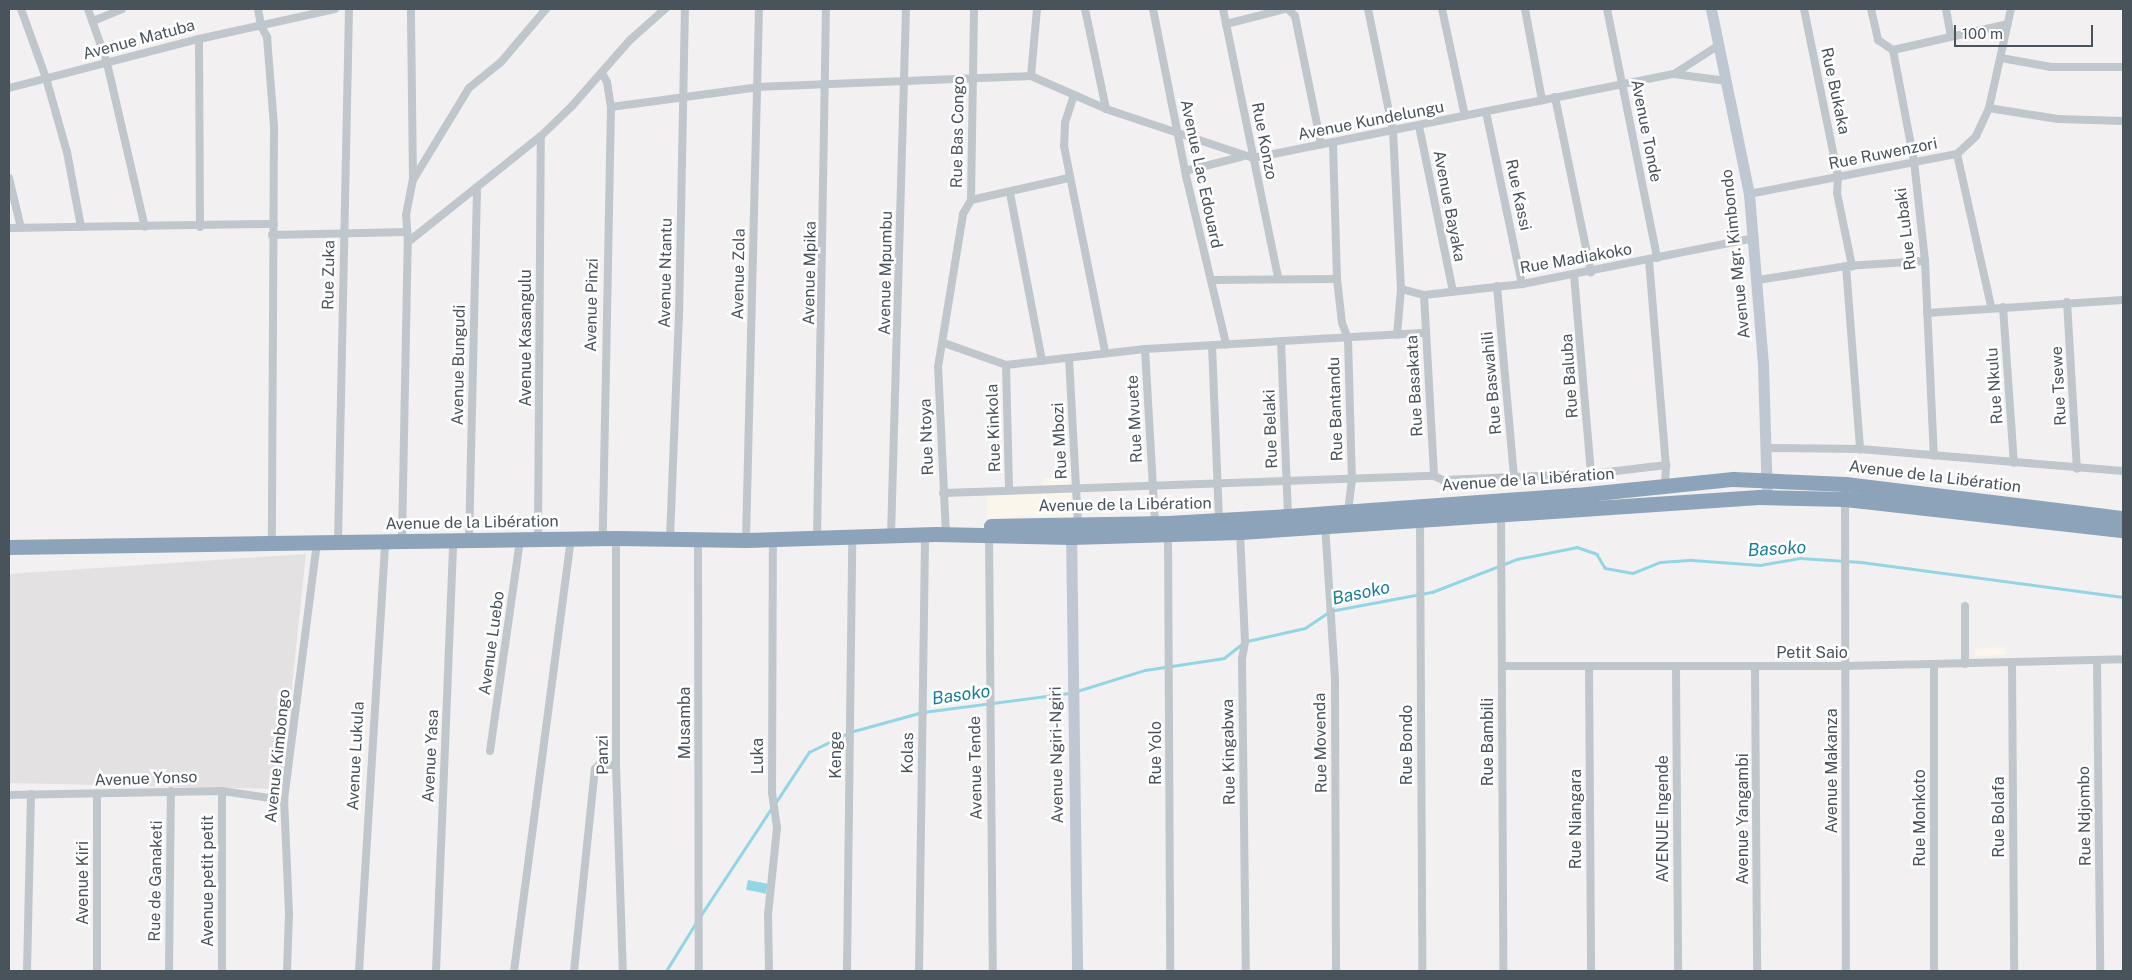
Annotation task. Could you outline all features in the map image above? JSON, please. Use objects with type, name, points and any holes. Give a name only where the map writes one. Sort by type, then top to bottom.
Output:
[{"type":"highway","name":"Avenue de la Libération","points":[[938,534],[989,535],[1073,528],[1168,534],[1240,532],[1325,520],[1348,512],[1733,479],[1845,484],[2123,518]]},
{"type":"highway","name":"Avenue de la Libération","points":[[9,547],[317,544],[402,541],[469,542],[520,539],[670,538],[746,540],[891,537],[1288,516],[1325,520],[1420,519],[1767,498],[1845,499],[2123,530]]},
{"type":"street","points":[[21,9],[46,78],[74,181],[81,227]]},
{"type":"street","points":[[88,9],[107,63],[145,227]]},
{"type":"street","points":[[93,21],[122,9]]},
{"type":"street","points":[[258,9],[261,26],[267,37],[272,81],[274,224],[272,235],[272,544]]},
{"type":"street","name":"Avenue Matuba","points":[[9,88],[199,39],[335,9]]},
{"type":"street","name":"Rue Zuka","points":[[338,543],[349,9]]},
{"type":"street","points":[[402,541],[408,242],[406,215],[413,180],[411,9]]},
{"type":"street","points":[[413,180],[469,88],[501,62],[546,9]]},
{"type":"street","points":[[408,242],[541,136],[602,73],[630,40],[666,9]]},
{"type":"street","name":"Avenue Ntantu","points":[[670,538],[679,318],[682,96],[686,9]]},
{"type":"street","name":"Avenue Zola","points":[[746,540],[759,9]]},
{"type":"street","name":"Avenue Mpika","points":[[817,539],[826,9]]},
{"type":"street","name":"Avenue Mpumbu","points":[[891,537],[906,9]]},
{"type":"street","name":"Rue Bas Congo","points":[[944,343],[963,214],[971,200],[974,9]]},
{"type":"street","points":[[611,107],[758,87],[824,82],[1031,76],[1037,9]]},
{"type":"street","points":[[1084,9],[1106,109]]},
{"type":"street","name":"Avenue Lac Edouard","points":[[1153,9],[1185,171],[1226,344]]},
{"type":"street","name":"Rue Konzo","points":[[1223,9],[1278,278]]},
{"type":"street","points":[[1226,24],[1263,11],[1286,9],[1295,16],[1321,144]]},
{"type":"street","points":[[1368,9],[1393,131],[1402,289],[1397,335]]},
{"type":"street","points":[[1442,9],[1465,116]]},
{"type":"street","points":[[1525,9],[1542,100]]},
{"type":"street","name":"Avenue Tonde","points":[[1607,9],[1623,84],[1653,259],[1666,465],[1665,485]]},
{"type":"street","name":"Avenue Mgr. Kimbondo","points":[[1711,9],[1749,194],[1758,280],[1768,448],[1767,498]]},
{"type":"street","name":"Rue Bukaka","points":[[1804,9],[1838,176],[1837,193],[1849,266],[1860,449]]},
{"type":"street","points":[[1871,9],[1878,40],[1894,50],[2007,24]]},
{"type":"street","points":[[1946,9],[1951,36]]},
{"type":"street","points":[[1957,154],[1976,136],[1989,108],[2011,9]]},
{"type":"street","points":[[199,39],[200,227]]},
{"type":"street","points":[[1674,74],[1719,45]]},
{"type":"street","name":"Rue Lubaki","points":[[1894,50],[1914,160],[1925,261],[1934,456]]},
{"type":"street","points":[[2001,58],[2051,67],[2123,67]]},
{"type":"street","name":"Avenue Pinzi","points":[[602,73],[609,88],[611,107],[609,538]]},
{"type":"street","name":"Avenue Kundelungu","points":[[1031,76],[1106,109],[1177,132],[1241,157],[1253,158],[1674,74],[1727,81]]},
{"type":"street","points":[[1074,95],[1065,123],[1064,146],[1105,352]]},
{"type":"street","points":[[1555,97],[1591,272]]},
{"type":"street","points":[[1989,108],[2058,119],[2123,121]]},
{"type":"street","name":"Rue Kassi","points":[[1486,112],[1522,284]]},
{"type":"street","name":"Avenue Bayaka","points":[[1419,126],[1453,292]]},
{"type":"street","name":"Avenue Kasangulu","points":[[538,540],[541,136]]},
{"type":"street","name":"Rue Bantandu","points":[[1334,142],[1338,280],[1342,323],[1348,339],[1352,479],[1348,512]]},
{"type":"street","name":"Rue Ruwenzori","points":[[1749,194],[1914,160],[1957,154],[1991,306]]},
{"type":"street","points":[[1185,171],[1241,157]]},
{"type":"street","points":[[9,178],[22,228]]},
{"type":"street","points":[[971,200],[1010,193],[1069,178]]},
{"type":"street","name":"Avenue Bungudi","points":[[469,542],[476,188]]},
{"type":"street","points":[[1010,193],[1042,361]]},
{"type":"street","points":[[9,228],[200,227],[274,224]]},
{"type":"street","points":[[272,235],[343,236],[407,232]]},
{"type":"street","name":"Rue Madiakoko","points":[[1402,289],[1424,295],[1522,284],[1591,272],[1754,238]]},
{"type":"street","points":[[1758,280],[1849,266],[1925,261]]},
{"type":"street","name":"Rue Baluba","points":[[1574,275],[1591,474]]},
{"type":"street","points":[[1211,280],[1278,278],[1338,280]]},
{"type":"street","name":"Rue Baswahili","points":[[1497,286],[1514,477]]},
{"type":"street","name":"Rue Basakata","points":[[1424,295],[1434,476]]},
{"type":"street","points":[[1927,313],[1991,306],[2003,307],[2123,300]]},
{"type":"street","name":"Rue Tsewe","points":[[2068,302],[2077,469]]},
{"type":"street","name":"Rue Nkulu","points":[[2003,307],[2014,463]]},
{"type":"street","points":[[944,343],[1006,365],[1105,352],[1212,344],[1348,339],[1426,333]]},
{"type":"street","name":"Rue Belaki","points":[[1281,341],[1288,516]]},
{"type":"street","name":"Rue Ntoya","points":[[938,534],[943,493],[938,367],[944,343]]},
{"type":"street","points":[[1212,344],[1219,520]]},
{"type":"street","name":"Rue Mvuete","points":[[1145,349],[1155,524]]},
{"type":"street","name":"Rue Mbozi","points":[[1070,358],[1076,490],[1073,528]]},
{"type":"street","name":"Rue Kinkola","points":[[1006,365],[1009,490]]},
{"type":"street","points":[[1768,448],[1860,449],[2123,472]]},
{"type":"street","points":[[943,493],[1009,490],[1076,490],[1434,476],[1442,480],[1591,474],[1666,465]]},
{"type":"street","name":"Avenue Makanza","points":[[1845,484],[1846,971]]},
{"type":"street","name":"Rue Bambili","points":[[1501,513],[1503,971]]},
{"type":"street","name":"Rue Bondo","points":[[1420,519],[1422,971]]},
{"type":"street","name":"Rue Movenda","points":[[1325,520],[1335,679],[1336,971]]},
{"type":"street","name":"Avenue Ngiri-Ngiri","points":[[1073,528],[1072,676],[1077,971]]},
{"type":"street","name":"Rue Kingabwa","points":[[1240,532],[1245,642],[1242,658],[1246,971]]},
{"type":"street","name":"Kolas","points":[[919,971],[922,721],[938,534]]},
{"type":"street","name":"Rue Yolo","points":[[1168,534],[1170,971]]},
{"type":"street","name":"Avenue Tende","points":[[989,535],[989,716],[993,971]]},
{"type":"street","name":"Panzi","points":[[609,538],[623,971]]},
{"type":"street","name":"Kenge","points":[[847,971],[852,538]]},
{"type":"street","name":"Avenue Luebo","points":[[490,751],[520,539]]},
{"type":"street","name":"Musamba","points":[[698,539],[699,971]]},
{"type":"street","name":"Luka","points":[[769,971],[768,915],[777,828],[772,792],[773,539]]},
{"type":"street","points":[[514,971],[571,540]]},
{"type":"street","name":"Avenue Yasa","points":[[436,971],[453,541]]},
{"type":"street","name":"Avenue Lukula","points":[[359,971],[385,542]]},
{"type":"street","name":"Avenue Kimbongo","points":[[288,971],[289,913],[284,800],[317,544]]},
{"type":"street","points":[[1965,606],[1965,664]]},
{"type":"street","name":"Petit Saio","points":[[1502,666],[1755,667],[1934,665],[2123,659]]},
{"type":"street","name":"Rue Ndjombo","points":[[2097,661],[2100,971]]},
{"type":"street","name":"Rue Bolafa","points":[[2012,662],[2014,971]]},
{"type":"street","name":"Rue Monkoto","points":[[1934,665],[1934,971]]},
{"type":"street","name":"Rue Niangara","points":[[1589,667],[1591,971]]},
{"type":"street","name":"AVENUE Ingende","points":[[1676,667],[1678,971]]},
{"type":"street","name":"Avenue Yangambi","points":[[1755,667],[1758,971]]},
{"type":"street","points":[[574,971],[595,769],[599,765],[616,765]]},
{"type":"street","name":"Avenue Yonso","points":[[9,794],[97,795],[171,791],[222,791],[284,800]]},
{"type":"street","name":"Rue de Ganaketi","points":[[169,971],[171,791]]},
{"type":"street","name":"Avenue petit petit","points":[[222,791],[222,971]]},
{"type":"street","points":[[27,971],[31,794]]},
{"type":"street","name":"Avenue Kiri","points":[[97,795],[97,971]]},
{"type":"shaded area","points":[[1070,477],[1073,517],[1025,516],[988,520],[986,491],[1043,490],[1043,478]]},
{"type":"shaded area","points":[[306,554],[281,789],[9,783],[9,574]]},
{"type":"shaded area","points":[[2005,647],[2005,655],[1975,656],[1974,649]]},
{"type":"water","points":[[748,880],[768,884],[766,894],[746,890]]},
{"type":"waterway","name":"Basoko","points":[[1247,641],[1305,628],[1330,611],[1432,592],[1517,559],[1577,547],[1597,554],[1605,568],[1633,573],[1660,562],[1692,560],[1760,565],[1800,558],[1861,562],[2123,597]]},
{"type":"waterway","name":"Basoko","points":[[1077,691],[1145,670],[1224,658],[1242,644]]},
{"type":"waterway","name":"Basoko","points":[[776,802],[809,752],[850,732],[923,712],[1069,693]]},
{"type":"waterway","name":"Basoko","points":[[701,915],[771,809]]},
{"type":"waterway","name":"Basoko","points":[[666,971],[697,921]]}]
